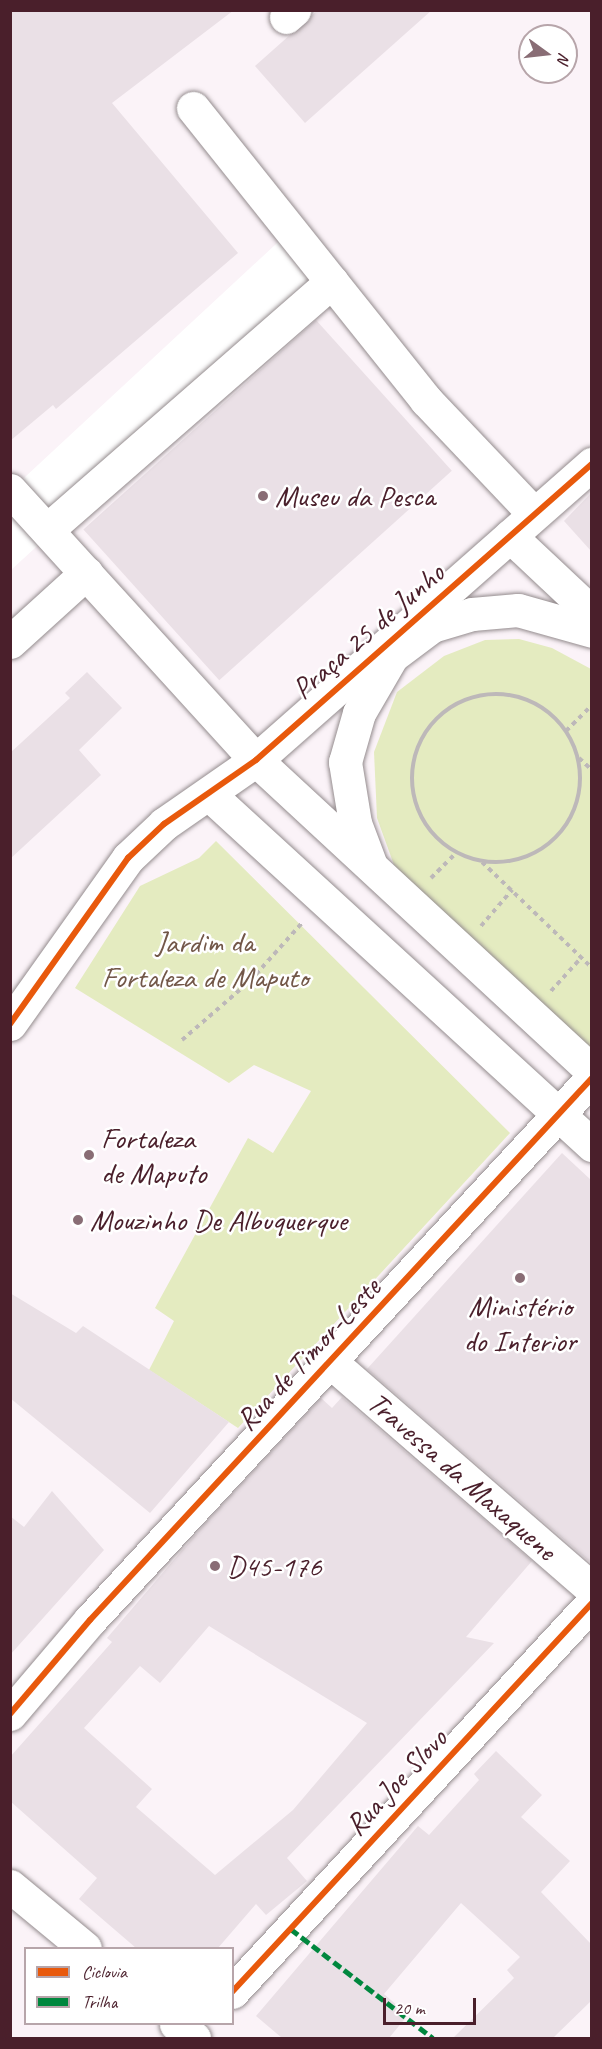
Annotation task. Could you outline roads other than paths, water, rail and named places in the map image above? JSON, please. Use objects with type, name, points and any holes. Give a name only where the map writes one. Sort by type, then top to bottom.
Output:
[{"type":"street","points":[[194,108],[426,400],[534,514]]},
{"type":"street","points":[[47,530],[332,281]]},
{"type":"street","name":"Praça 25 de Junho","points":[[10,1024],[128,858],[164,824],[211,795],[256,760],[591,464]]},
{"type":"street","points":[[10,490],[256,760],[389,888],[591,1071]]},
{"type":"street","points":[[510,536],[591,613]]},
{"type":"street","points":[[10,642],[86,573]]},
{"type":"street","points":[[389,888],[364,856],[345,762],[359,713],[392,656],[432,626],[472,614],[519,610],[591,631]]},
{"type":"street","points":[[211,795],[591,1145]]},
{"type":"street","name":"Rua de Timor-Leste","points":[[10,1714],[90,1620],[332,1363],[591,1078]]},
{"type":"street","name":"Travessa da Maxaquene","points":[[332,1363],[591,1588]]},
{"type":"street","name":"Rua Joe Slovo","points":[[234,1990],[591,1603]]},
{"type":"street","points":[[10,1886],[84,1947]]},
{"type":"place","name":"Museu da Pesca","points":[[263,496]]},
{"type":"place","name":"Fortaleza de Maputo","points":[[89,1155]]},
{"type":"place","name":"Mouzinho De Albuquerque","points":[[78,1220]]},
{"type":"place","name":"Ministério do Interior","points":[[520,1278]]},
{"type":"place","name":"D45-176","points":[[215,1566]]},
{"type":"park label","name":"Jardim da Fortaleza de Maputo","points":[[205,959]]}]
